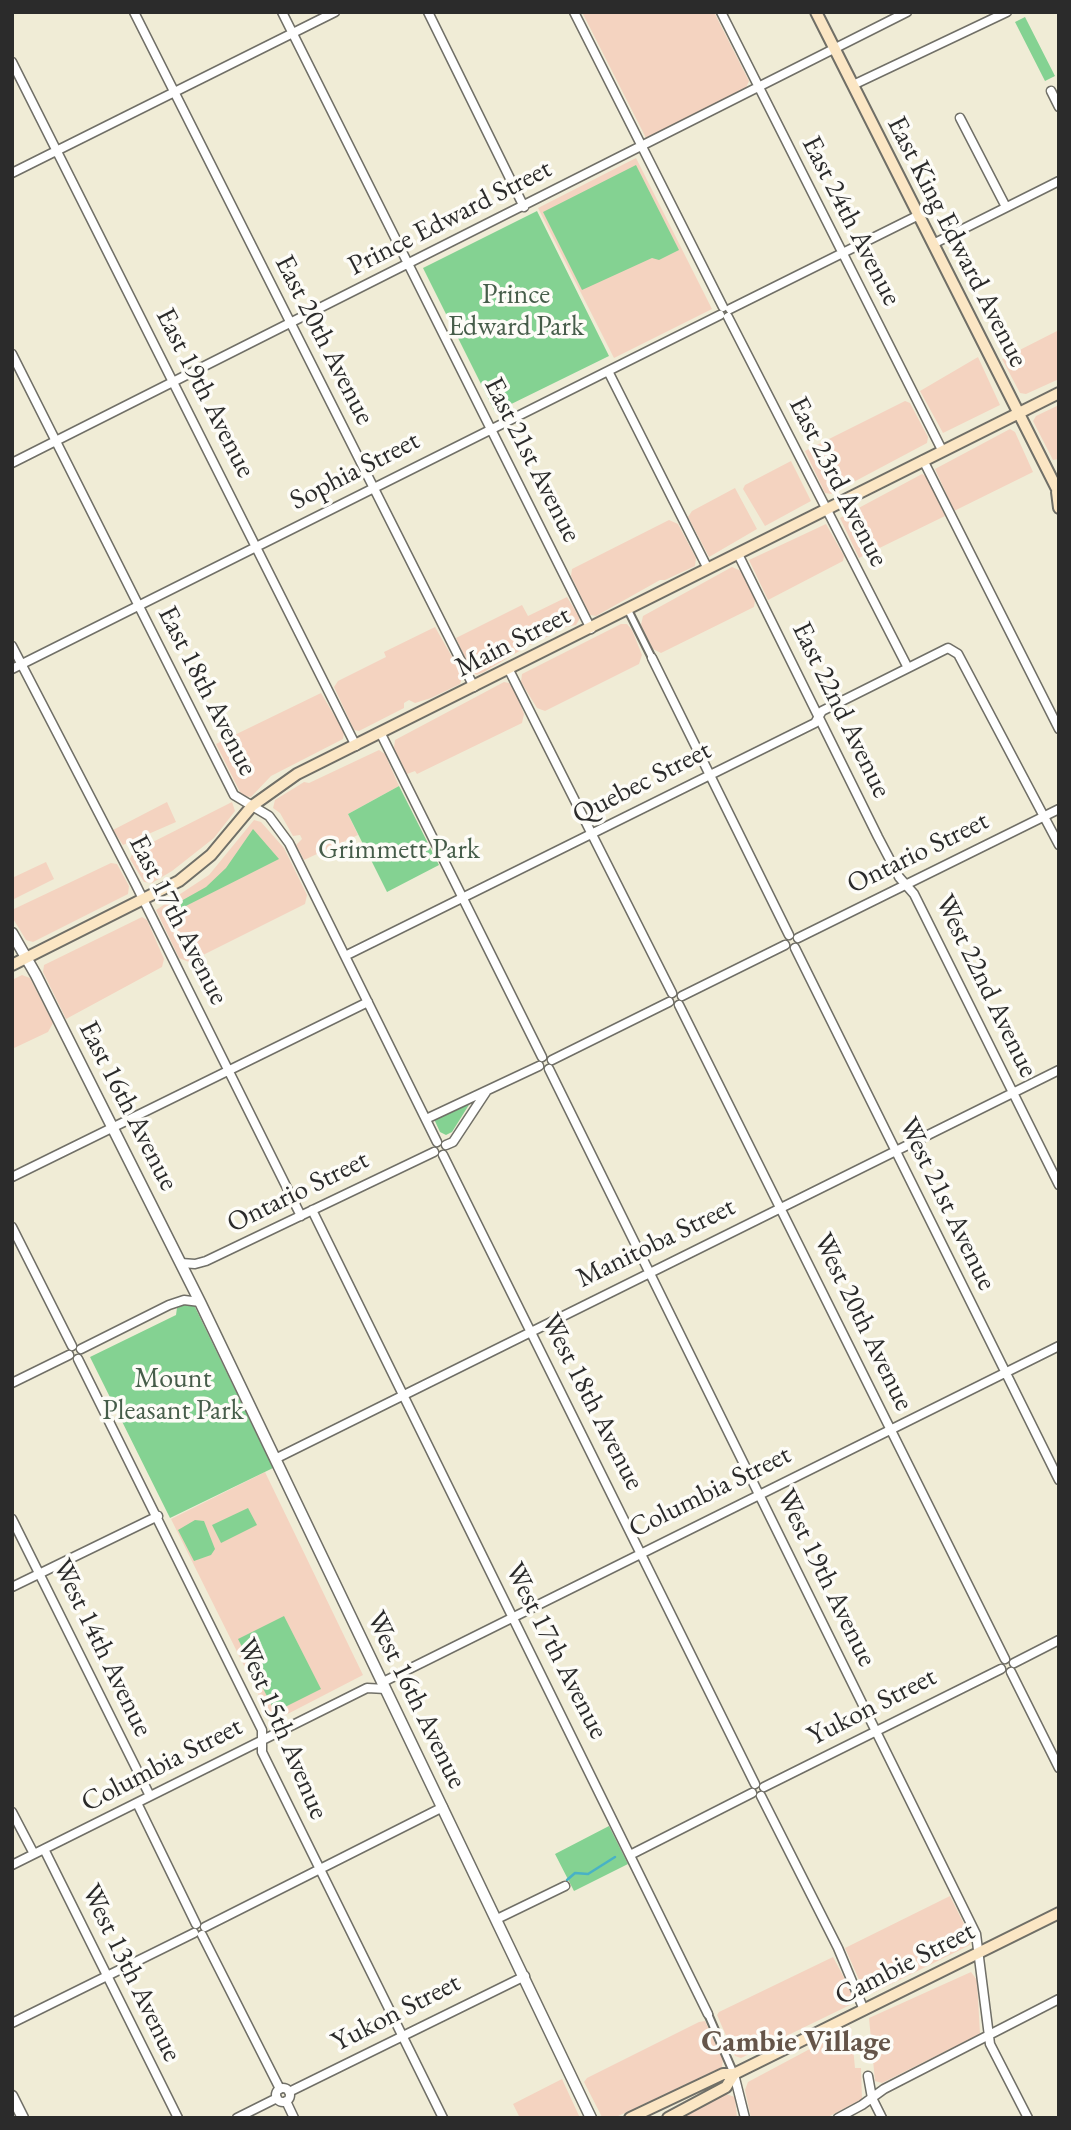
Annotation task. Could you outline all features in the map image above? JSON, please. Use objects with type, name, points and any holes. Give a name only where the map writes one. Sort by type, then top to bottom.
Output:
[{"type":"main road","name":"East King Edward Avenue","points":[[816,12],[1058,492],[1059,508]]},
{"type":"main road","name":"Main Street","points":[[12,965],[144,901],[195,869],[252,806],[285,781],[1059,393]]},
{"type":"main road","name":"Cambie Street","points":[[629,2118],[723,2074],[734,2074],[1059,1913]]},
{"type":"main road","name":"Cambie Street","points":[[668,2118],[726,2087],[734,2074]]},
{"type":"street","name":"East 20th Avenue","points":[[134,12],[474,687]]},
{"type":"street","name":"East 21st Avenue","points":[[282,12],[590,629]]},
{"type":"street","points":[[12,173],[335,12]]},
{"type":"street","points":[[428,12],[524,207]]},
{"type":"street","name":"East 23rd Avenue","points":[[574,12],[908,668]]},
{"type":"street","name":"East 24th Avenue","points":[[721,12],[942,450]]},
{"type":"street","name":"Prince Edward Street","points":[[12,463],[907,12]]},
{"type":"street","points":[[853,85],[1007,12]]},
{"type":"street","name":"East 19th Avenue","points":[[12,62],[356,746]]},
{"type":"street","points":[[1051,91],[1059,107]]},
{"type":"street","points":[[960,118],[1006,207]]},
{"type":"street","points":[[933,244],[1059,181]]},
{"type":"street","name":"Sophia Street","points":[[12,669],[919,215]]},
{"type":"street","name":"East 18th Avenue","points":[[12,354],[234,796],[269,816],[289,843],[426,1119],[442,1144]]},
{"type":"street","points":[[608,371],[708,569]]},
{"type":"street","points":[[923,460],[1059,729]]},
{"type":"street","name":"East 22nd Avenue","points":[[738,554],[888,856],[906,884]]},
{"type":"street","points":[[628,610],[793,937],[795,948],[785,945]]},
{"type":"street","name":"East 17th Avenue","points":[[12,646],[144,901],[300,1216]]},
{"type":"street","name":"Quebec Street","points":[[345,956],[815,723],[822,711],[948,648],[954,650],[1043,817]]},
{"type":"street","points":[[509,670],[672,993],[669,1002]]},
{"type":"street","points":[[381,734],[542,1057],[539,1066]]},
{"type":"street","name":"Ontario Street","points":[[793,937],[1059,809]]},
{"type":"street","points":[[1043,817],[1059,845]]},
{"type":"street","name":"West 22nd Avenue","points":[[906,884],[914,894],[1059,1185]]},
{"type":"street","name":"East 16th Avenue","points":[[12,933],[200,1302]]},
{"type":"street","points":[[672,993],[682,996],[785,945],[793,937]]},
{"type":"street","name":"West 21st Avenue","points":[[795,948],[1059,1480]]},
{"type":"street","points":[[426,1119],[539,1066],[548,1069],[552,1060],[669,1002],[679,1005],[682,996]]},
{"type":"street","points":[[12,1177],[368,1002]]},
{"type":"street","name":"West 20th Avenue","points":[[679,1005],[1009,1661]]},
{"type":"street","points":[[542,1057],[552,1060]]},
{"type":"street","name":"West 19th Avenue","points":[[548,1069],[976,1934],[989,2036],[1028,2118]]},
{"type":"street","name":"Manitoba Street","points":[[275,1459],[1059,1070]]},
{"type":"street","points":[[442,1144],[443,1155],[434,1152],[442,1144],[453,1142],[486,1092]]},
{"type":"street","name":"Ontario Street","points":[[181,1263],[195,1264],[206,1261],[434,1152]]},
{"type":"street","name":"West 18th Avenue","points":[[443,1155],[838,1948],[864,2010]]},
{"type":"street","name":"West 17th Avenue","points":[[312,1210],[632,1854],[729,2056],[745,2118]]},
{"type":"street","points":[[12,1227],[70,1351],[78,1359],[81,1349]]},
{"type":"street","points":[[12,1383],[70,1351],[81,1349],[169,1305],[184,1300],[200,1302]]},
{"type":"street","name":"West 16th Avenue","points":[[200,1302],[525,1976],[590,2118]]},
{"type":"street","name":"Columbia Street","points":[[382,1681],[1059,1346]]},
{"type":"street","name":"West 15th Avenue","points":[[78,1359],[262,1730],[262,1752],[443,2118]]},
{"type":"street","points":[[12,1587],[158,1516]]},
{"type":"street","name":"West 14th Avenue","points":[[12,1519],[150,1796]]},
{"type":"street","points":[[1011,1672],[1001,1669],[1009,1661],[1059,1640]]},
{"type":"street","points":[[1009,1661],[1011,1672],[1059,1769]]},
{"type":"street","name":"Yukon Street","points":[[632,1854],[1001,1669]]},
{"type":"street","points":[[369,1687],[382,1681]]},
{"type":"street","points":[[369,1687],[382,1681]]},
{"type":"street","name":"Columbia Street","points":[[12,1865],[369,1687]]},
{"type":"street","points":[[137,1803],[294,2118]]},
{"type":"street","points":[[12,2023],[443,1807]]},
{"type":"street","points":[[12,1812],[34,1854]]},
{"type":"street","name":"West 13th Avenue","points":[[44,1849],[178,2118]]},
{"type":"street","points":[[497,1919],[565,1886]]},
{"type":"street","name":"Yukon Street","points":[[237,2118],[525,1976]]},
{"type":"street","points":[[838,2118],[884,2088],[1059,1999]]},
{"type":"street","points":[[868,2076],[872,2098],[882,2118]]},
{"type":"street","points":[[12,2096],[23,2118]]},
{"type":"shaded area","points":[[582,12],[714,12],[749,81],[745,90],[646,138]]},
{"type":"shaded area","points":[[636,158],[712,309],[614,358],[538,208]]},
{"type":"shaded area","points":[[1059,330],[1059,379],[1026,394],[1020,393],[1002,359]]},
{"type":"shaded area","points":[[978,357],[1000,405],[943,433],[920,391]]},
{"type":"shaded area","points":[[905,401],[910,403],[928,437],[927,443],[831,494],[825,493],[805,451]]},
{"type":"shaded area","points":[[1059,405],[1059,459],[1053,460],[1033,421],[1036,416]]},
{"type":"shaded area","points":[[1010,429],[1015,432],[1033,472],[954,511],[935,469]]},
{"type":"shaded area","points":[[791,461],[811,501],[765,526],[743,489],[745,485]]},
{"type":"shaded area","points":[[922,474],[927,477],[945,516],[859,558],[840,518]]},
{"type":"shaded area","points":[[735,488],[757,529],[709,557],[688,517],[692,511]]},
{"type":"shaded area","points":[[669,520],[678,524],[696,558],[695,566],[660,580],[596,616],[590,615],[571,576],[572,569]]},
{"type":"shaded area","points":[[826,524],[844,556],[843,561],[768,600],[749,560]]},
{"type":"shaded area","points":[[732,567],[741,571],[755,600],[754,607],[661,653],[653,649],[641,625],[643,616]]},
{"type":"shaded area","points":[[567,597],[580,618],[576,625],[566,627],[531,645],[526,641],[522,643],[521,650],[484,672],[477,675],[471,672],[456,638],[522,605],[528,616]]},
{"type":"shaded area","points":[[621,624],[627,624],[632,630],[642,655],[639,664],[545,711],[537,708],[521,682],[522,674]]},
{"type":"shaded area","points":[[435,627],[463,676],[460,684],[431,698],[415,703],[409,700],[404,703],[404,708],[359,731],[354,730],[334,687],[338,681],[386,657],[384,652]]},
{"type":"shaded area","points":[[504,682],[509,683],[515,691],[524,714],[522,723],[417,774],[415,771],[407,774],[394,748],[395,740]]},
{"type":"shaded area","points":[[321,693],[344,732],[343,739],[271,776],[251,797],[242,796],[216,744]]},
{"type":"shaded area","points":[[379,750],[385,754],[399,786],[348,814],[358,835],[304,860],[296,845],[302,839],[300,835],[293,836],[280,813],[273,808],[275,800],[304,782],[309,783]]},
{"type":"shaded area","points":[[167,802],[176,822],[123,845],[113,830]]},
{"type":"shaded area","points":[[232,802],[235,811],[214,838],[172,871],[152,883],[144,882],[130,859],[133,852]]},
{"type":"shaded area","points":[[254,820],[261,822],[284,848],[307,895],[305,904],[189,962],[179,958],[156,910],[209,875]]},
{"type":"shaded area","points":[[46,862],[54,879],[12,900],[12,878]]},
{"type":"shaded area","points":[[111,863],[117,864],[129,886],[128,894],[33,942],[26,940],[12,917],[14,909]]},
{"type":"shaded area","points":[[142,917],[147,920],[164,959],[162,967],[66,1019],[43,972],[44,965]]},
{"type":"shaded area","points":[[22,975],[30,978],[53,1023],[48,1032],[12,1049],[12,980]]},
{"type":"shaded area","points":[[265,1472],[363,1675],[272,1722],[171,1519]]},
{"type":"shaded area","points":[[950,1896],[971,1938],[970,1945],[871,1994],[865,1993],[845,1948]]},
{"type":"shaded area","points":[[833,1957],[855,1998],[850,2005],[741,2058],[735,2056],[717,2015],[719,2012]]},
{"type":"shaded area","points":[[971,1972],[977,1980],[980,2034],[882,2083],[875,2081],[869,2018]]},
{"type":"shaded area","points":[[705,2021],[723,2059],[722,2067],[614,2118],[602,2117],[584,2082],[587,2078]]},
{"type":"shaded area","points":[[851,2027],[855,2068],[861,2068],[862,2099],[826,2118],[751,2118],[745,2090],[748,2082]]},
{"type":"shaded area","points":[[562,2079],[580,2118],[520,2118],[513,2104]]},
{"type":"shaded area","points":[[726,2094],[735,2097],[737,2118],[680,2118]]},
{"type":"green space","points":[[1025,17],[1055,76],[1045,81],[1015,22]]},
{"type":"green space","points":[[636,165],[679,250],[659,260],[652,258],[582,290],[543,212]]},
{"type":"green space","name":"Prince Edward Park","points":[[537,211],[609,356],[495,412],[423,268]]},
{"type":"green space","name":"Grimmett Park","points":[[399,786],[439,865],[387,892],[348,814]]},
{"type":"green space","points":[[253,829],[279,859],[168,915],[165,910],[206,887],[226,868]]},
{"type":"green space","points":[[472,1100],[452,1132],[446,1135],[440,1132],[434,1119]]},
{"type":"green space","name":"Mount Pleasant Park","points":[[187,1303],[194,1305],[273,1468],[170,1518],[90,1357],[176,1315],[177,1308]]},
{"type":"green space","points":[[248,1508],[257,1525],[221,1543],[212,1525]]},
{"type":"green space","points":[[195,1520],[204,1521],[215,1549],[211,1555],[194,1561],[178,1530]]},
{"type":"green space","points":[[284,1616],[321,1689],[275,1712],[238,1639]]},
{"type":"green space","points":[[609,1826],[628,1864],[574,1891],[555,1854]]},
{"type":"waterway","points":[[567,1880],[575,1873],[588,1874],[615,1857]]},
{"type":"district","name":"Cambie Village","points":[[796,2043]]}]
